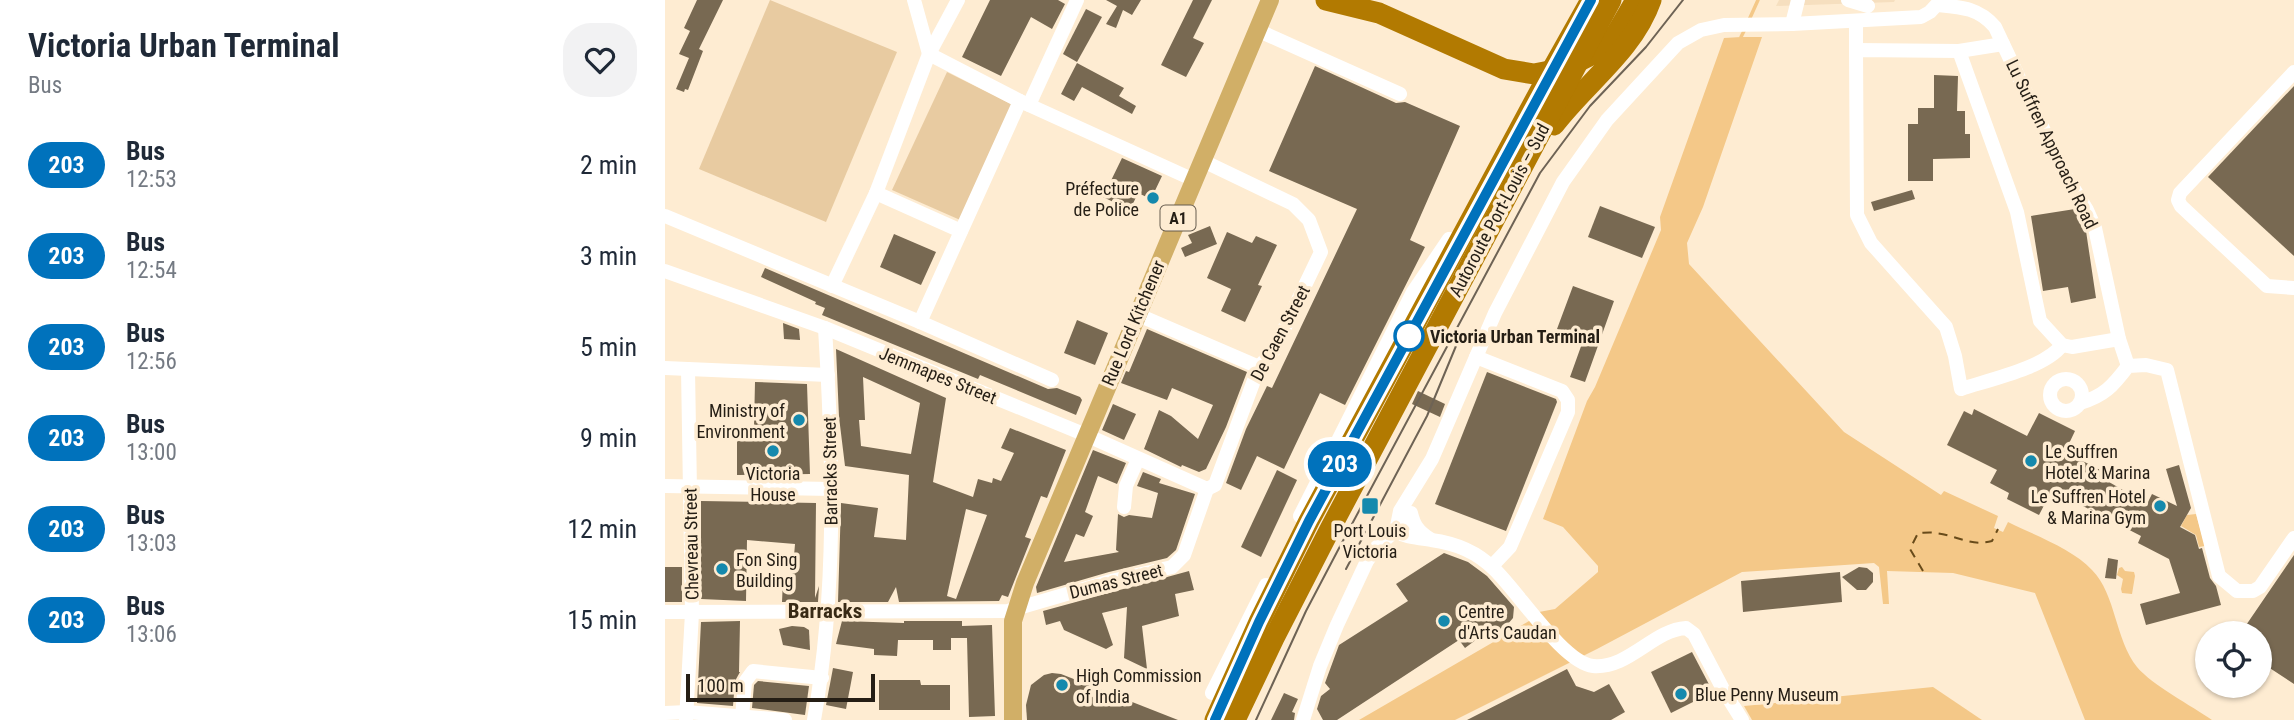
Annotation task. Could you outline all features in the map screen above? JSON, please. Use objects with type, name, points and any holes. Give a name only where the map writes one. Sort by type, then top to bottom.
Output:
[{"type":"highway","points":[[1514,161],[1529,96],[1582,0]]},
{"type":"highway","name":"Autoroute Port-Louis – Sud","points":[[1235,720],[1514,161],[1591,0]]},
{"type":"highway","name":"Autoroute Port-Louis – Sud","points":[[1215,720],[1309,521],[1514,161],[1611,0]]},
{"type":"highway","points":[[1336,2],[1379,12],[1504,69],[1534,74],[1565,68],[1593,54],[1616,34],[1636,0]]},
{"type":"highway","points":[[1514,161],[1623,50],[1642,21],[1651,0]]},
{"type":"main road","name":"Rue Lord Kitchener","points":[[1017,608],[1136,314],[1270,0]]},
{"type":"main road","name":"A1","points":[[1013,720],[1013,621],[1017,608]]},
{"type":"street","points":[[914,0],[929,54],[1025,103],[1194,180]]},
{"type":"street","points":[[832,286],[876,193],[929,54],[958,0]]},
{"type":"street","points":[[920,322],[961,231],[1077,0]]},
{"type":"street","points":[[1792,24],[1798,0]]},
{"type":"street","points":[[1848,0],[1868,6]]},
{"type":"street","points":[[1396,531],[1400,511],[1433,459],[1476,357],[1545,213],[1563,182],[1607,120],[1678,43],[1713,26],[1856,22],[1921,17],[1939,2]]},
{"type":"street","name":"Lu Suffren Approach Road","points":[[1939,2],[1979,12],[1995,27],[2064,173],[2095,228],[2119,339],[2128,366]]},
{"type":"street","points":[[1856,22],[1857,215],[1871,243],[1946,327],[1961,389],[2049,357],[2061,345]]},
{"type":"street","points":[[1257,30],[1400,94]]},
{"type":"street","points":[[1856,50],[1959,51],[2003,44]]},
{"type":"street","points":[[1959,51],[2017,212],[2040,321],[2061,345],[2072,347],[2119,339]]},
{"type":"street","points":[[2294,72],[2180,193],[2178,200],[2181,206],[2267,286],[2294,288]]},
{"type":"street","points":[[1212,693],[1413,292],[1442,252],[1529,96]]},
{"type":"street","name":"De Caen Street","points":[[1201,160],[1293,204],[1309,220],[1321,252],[1274,350],[1259,367],[1211,487]]},
{"type":"street","points":[[876,193],[961,231]]},
{"type":"street","points":[[665,216],[1052,380]]},
{"type":"street","name":"Jemmapes Street","points":[[665,271],[825,328],[1211,487]]},
{"type":"street","points":[[1136,314],[1259,367]]},
{"type":"street","name":"Barracks Street","points":[[814,720],[822,678],[832,489],[825,328]]},
{"type":"street","points":[[1476,357],[1562,391],[1568,400],[1568,412],[1510,547],[1492,566]]},
{"type":"street","points":[[2080,403],[2097,398],[2115,383],[2128,366],[2145,365],[2167,370],[2219,576],[2237,591],[2253,591],[2260,587],[2294,538]]},
{"type":"street","points":[[665,368],[828,375]]},
{"type":"street","name":"Chevreau Street","points":[[687,716],[692,613],[688,369]]},
{"type":"street","points":[[1124,507],[1126,486],[1138,458]]},
{"type":"street","points":[[1303,720],[1333,635],[1367,561],[1376,548],[1396,531],[1411,513],[1422,478]]},
{"type":"street","points":[[665,486],[832,489]]},
{"type":"street","name":"Dumas Street","points":[[665,612],[998,612],[1017,608],[1172,567],[1184,555],[1211,487]]},
{"type":"street","points":[[1411,513],[1418,531],[1430,539],[1466,549],[1492,566],[1510,584],[1533,615],[1580,662],[1594,666],[1609,664],[1627,657],[1674,629],[1686,628],[1694,634],[1742,720]]},
{"type":"street","points":[[1396,531],[1414,540],[1430,539]]},
{"type":"street","points":[[742,718],[745,682],[753,671],[822,678]]},
{"type":"street","points":[[665,713],[785,720]]},
{"type":"shaded area","points":[[770,0],[897,52],[826,222],[699,169]]},
{"type":"shaded area","points":[[1779,0],[1895,0],[1776,6]]},
{"type":"shaded area","points":[[1762,37],[1703,207],[1687,243],[1689,264],[1844,432],[1941,495],[1944,491],[1998,516],[1994,528],[2003,532],[2008,522],[2064,549],[2084,562],[2106,591],[2124,644],[2137,667],[2162,688],[2212,720],[2085,720],[2035,593],[1953,573],[1887,571],[1889,604],[1883,604],[1879,567],[1874,563],[1742,572],[1455,720],[1359,720],[1529,621],[1539,612],[1555,609],[1598,572],[1598,566],[1563,527],[1543,519],[1587,401],[1661,230],[1660,217],[1724,38]]},
{"type":"shaded area","points":[[947,72],[1023,110],[967,223],[892,190]]},
{"type":"shaded area","points":[[2196,514],[2205,546],[2199,547],[2196,535],[2181,526],[2187,515]]},
{"type":"shaded area","points":[[2122,567],[2125,571],[2134,572],[2132,594],[2122,593],[2123,579],[2117,575]]},
{"type":"shaded area","points":[[1933,687],[1982,720],[1752,720],[1744,706]]},
{"type":"building","points":[[697,0],[723,0],[699,49],[703,51],[688,90],[685,89],[684,92],[676,89],[689,58],[679,54],[690,31],[684,28]]},
{"type":"building","points":[[990,0],[1058,0],[1065,4],[1052,29],[1031,17],[1001,76],[962,57]]},
{"type":"building","points":[[1106,0],[1141,0],[1132,15],[1123,10],[1116,28],[1106,24],[1117,6]]},
{"type":"building","points":[[1193,0],[1212,0],[1193,38],[1204,43],[1186,77],[1161,65]]},
{"type":"building","points":[[1086,9],[1102,17],[1077,62],[1063,54]]},
{"type":"building","points":[[1077,63],[1124,88],[1119,96],[1136,106],[1132,114],[1082,87],[1074,101],[1061,94]]},
{"type":"building","points":[[1315,66],[1396,103],[1405,102],[1460,126],[1410,240],[1425,247],[1345,405],[1320,393],[1284,469],[1257,456],[1241,490],[1226,483],[1246,429],[1267,386],[1272,388],[1357,209],[1269,171]]},
{"type":"building","points":[[1934,75],[1958,76],[1957,111],[1965,111],[1965,134],[1970,134],[1970,158],[1933,159],[1933,181],[1908,181],[1908,124],[1918,124],[1918,108],[1934,108]]},
{"type":"building","points":[[2294,86],[2294,256],[2208,177]]},
{"type":"building","points":[[1122,158],[1162,176],[1151,199],[1138,193],[1130,210],[1103,197]]},
{"type":"building","points":[[1912,190],[1915,199],[1874,211],[1871,202]]},
{"type":"building","points":[[1600,206],[1655,227],[1642,258],[1588,237]]},
{"type":"building","points":[[2075,209],[2086,231],[2096,298],[2071,303],[2068,287],[2043,291],[2031,216]]},
{"type":"building","points":[[1210,226],[1217,244],[1185,257],[1181,248],[1192,243],[1188,235]]},
{"type":"building","points":[[1227,232],[1252,243],[1256,236],[1277,245],[1258,285],[1262,286],[1245,322],[1221,311],[1231,289],[1207,278]]},
{"type":"building","points":[[894,234],[936,252],[921,285],[880,267]]},
{"type":"building","points":[[765,268],[1048,389],[1057,388],[1080,397],[1082,400],[1076,415],[980,375],[978,379],[822,315],[825,308],[815,304],[816,302],[761,277]]},
{"type":"building","points":[[1573,286],[1614,301],[1585,382],[1570,377],[1584,338],[1557,329]]},
{"type":"building","points":[[1077,320],[1108,333],[1095,365],[1064,353]]},
{"type":"building","points":[[783,323],[799,329],[800,340],[784,339]]},
{"type":"building","points":[[1147,329],[1247,372],[1206,469],[1199,472],[1182,465],[1181,467],[1144,449],[1159,410],[1171,416],[1198,439],[1213,405],[1172,388],[1167,400],[1121,383],[1126,371],[1129,372]]},
{"type":"building","points":[[836,349],[946,398],[933,482],[973,497],[978,479],[992,483],[993,478],[1001,481],[1014,453],[1001,448],[1010,428],[1066,450],[1047,498],[1041,496],[1025,537],[1031,539],[1008,597],[1002,595],[999,601],[899,602],[896,587],[888,602],[838,602],[841,503],[878,508],[874,537],[906,540],[909,475],[845,466],[839,417]],"holes":[[[863,377],[920,403],[911,454],[861,446],[859,420],[865,420]],[[966,509],[987,515],[956,599],[947,596]]]},
{"type":"building","points":[[1487,372],[1556,399],[1557,402],[1506,531],[1435,504]]},
{"type":"building","points":[[755,382],[807,384],[810,474],[737,475],[737,428],[754,427]]},
{"type":"building","points":[[1418,391],[1445,404],[1440,417],[1412,404]]},
{"type":"building","points":[[1113,404],[1136,414],[1124,440],[1102,430]]},
{"type":"building","name":"Le Suffren Hotel & Marina","points":[[1974,409],[2027,436],[2039,413],[2075,431],[2065,452],[2112,476],[2109,482],[2147,504],[2152,494],[2177,506],[2166,469],[2179,465],[2191,508],[2180,527],[2195,535],[2199,549],[2202,548],[2221,605],[2146,625],[2140,604],[2180,593],[2169,559],[2138,543],[2141,536],[2052,490],[2039,515],[2007,499],[2009,493],[1990,483],[1997,470],[1947,445],[1964,411],[1972,415]]},
{"type":"building","points":[[1093,450],[1126,463],[1117,484],[1098,476],[1085,512],[1093,516],[1084,537],[1076,534],[1064,562],[1119,552],[1116,550],[1118,514],[1124,517],[1129,515],[1152,518],[1158,493],[1137,486],[1143,472],[1161,479],[1159,483],[1195,494],[1176,550],[1167,558],[1037,593],[1036,587]]},
{"type":"building","points":[[1277,470],[1297,480],[1261,557],[1241,547]]},
{"type":"building","points":[[701,501],[816,503],[815,598],[819,586],[818,602],[782,602],[783,580],[792,580],[795,544],[747,540],[746,601],[701,599]]},
{"type":"building","name":"Centre d'Arts Caudan","points":[[1444,553],[1468,562],[1487,576],[1514,607],[1513,618],[1507,625],[1495,632],[1489,630],[1465,648],[1459,640],[1337,720],[1323,720],[1317,709],[1321,696],[1330,689],[1325,683],[1339,645],[1408,601],[1396,584]]},
{"type":"building","points":[[2294,555],[2294,684],[2272,670],[2272,621],[2249,621]]},
{"type":"building","points":[[2108,558],[2118,560],[2116,579],[2105,578]]},
{"type":"building","points":[[665,567],[682,567],[682,602],[665,602]]},
{"type":"building","points":[[1859,567],[1867,568],[1873,573],[1873,582],[1866,590],[1857,590],[1842,577]]},
{"type":"building","points":[[1189,571],[1194,590],[1175,594],[1179,616],[1142,626],[1147,669],[1124,658],[1127,607],[1102,613],[1113,645],[1106,649],[1064,630],[1060,621],[1046,625],[1043,611]]},
{"type":"building","points":[[1840,572],[1842,602],[1743,612],[1741,581]]},
{"type":"building","points":[[740,621],[740,672],[735,681],[733,706],[697,703],[701,622]]},
{"type":"building","points":[[842,621],[962,621],[962,626],[992,625],[995,716],[969,717],[967,638],[951,638],[951,650],[933,650],[933,640],[898,640],[897,656],[874,655],[874,649],[836,644]]},
{"type":"building","points":[[792,626],[809,630],[810,650],[783,645],[779,629]]},
{"type":"building","points":[[1692,652],[1713,692],[1671,713],[1651,672]]},
{"type":"building","points":[[833,668],[853,672],[846,709],[826,705]]},
{"type":"building","points":[[1567,669],[1576,686],[1594,692],[1609,684],[1625,712],[1611,720],[1467,720]]},
{"type":"building","points":[[1061,674],[1178,720],[1027,720],[1026,705],[1031,685],[1044,675]]},
{"type":"building","points":[[879,680],[920,680],[921,685],[950,685],[950,710],[879,710]]},
{"type":"building","points":[[758,681],[809,686],[805,715],[752,708],[754,685]]},
{"type":"building","points":[[1284,693],[1298,699],[1292,712],[1295,713],[1294,720],[1271,720]]},
{"type":"waterway","points":[[1749,20],[1758,0]]},
{"type":"waterway","points":[[1741,37],[1746,27]]},
{"type":"ferry route","points":[[1923,571],[1910,549],[1918,533],[1943,534],[1970,542],[1984,542],[1992,541],[1998,529]]},
{"type":"tram line","points":[[1256,720],[1306,611],[1540,173],[1590,106],[1646,47],[1683,0]]},
{"type":"tram line","points":[[1346,569],[1427,416],[1456,346]]},
{"type":"bus line","name":"203","points":[[1215,720],[1309,521],[1591,0]]},
{"type":"place","name":"Préfecture de Police","points":[[1153,198]]},
{"type":"place","name":"Victoria Urban Terminal","points":[[1409,336]]},
{"type":"place","name":"Ministry of Environment","points":[[799,420]]},
{"type":"place","name":"Victoria House","points":[[773,451]]},
{"type":"place","name":"Le Suffren Hotel & Marina","points":[[2031,461]]},
{"type":"place","name":"Port Louis Victoria","points":[[1370,506]]},
{"type":"place","name":"Le Suffren Hotel & Marina Gym","points":[[2160,506]]},
{"type":"place","name":"Fon Sing Building","points":[[722,569]]},
{"type":"place","name":"Centre d'Arts Caudan","points":[[1444,621]]},
{"type":"place","name":"High Commission of India","points":[[1062,685]]},
{"type":"place","name":"Blue Penny Museum","points":[[1681,694]]},
{"type":"district","name":"Barracks","points":[[825,611]]}]
